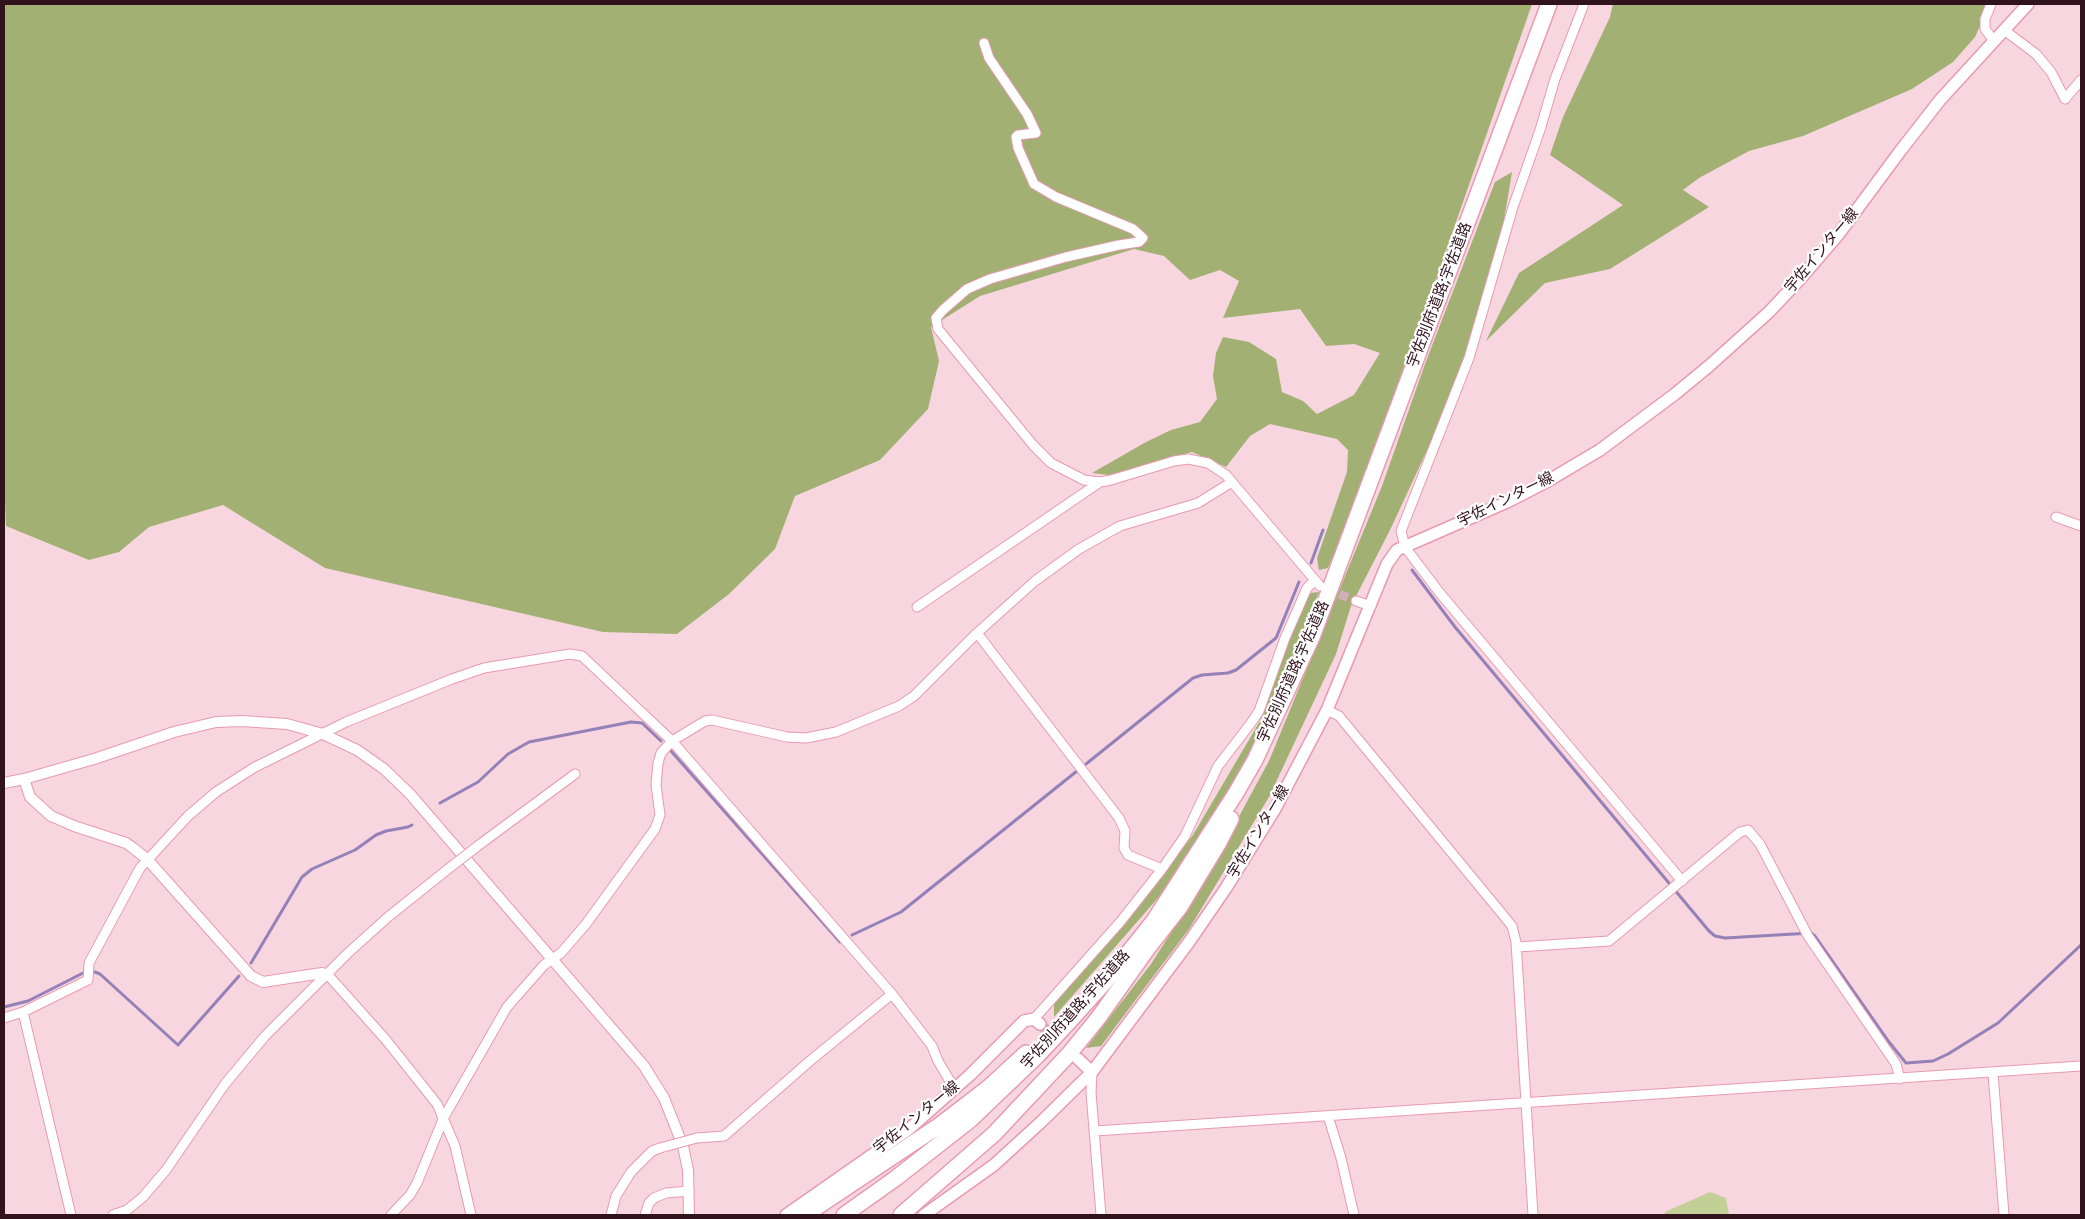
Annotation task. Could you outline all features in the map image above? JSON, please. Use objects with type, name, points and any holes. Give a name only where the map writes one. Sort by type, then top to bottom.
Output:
[{"type":"highway","name":"宇佐別府道路;宇佐道路","points":[[844,1215],[896,1178],[970,1120],[1038,1055],[1067,1024],[1104,983],[1153,922],[1236,793],[1255,760],[1312,637],[1549,4]]},
{"type":"highway","points":[[901,1215],[994,1134],[1042,1084],[1099,1017],[1180,907],[1218,844],[1273,734],[1283,702]]},
{"type":"highway","points":[[800,1215],[814,1209],[940,1125],[988,1088],[1044,1035],[1067,1024]]},
{"type":"main road","name":"宇佐インター線","points":[[924,1215],[994,1165],[1092,1072],[1189,942],[1226,888],[1275,809],[1327,710],[1387,564],[1397,550],[1507,502],[1592,455],[1676,394],[1709,366],[1769,312],[1801,278],[1838,235],[1925,119],[2028,4]]},
{"type":"main road","name":"宇佐インター線","points":[[786,1215],[909,1129],[970,1075],[1024,1021],[1037,1021]]},
{"type":"main road","points":[[1078,1059],[1092,1072]]},
{"type":"street","points":[[1584,4],[1547,102],[1540,130],[1513,207],[1469,358],[1401,531],[1405,547],[1439,592],[1682,880]]},
{"type":"street","points":[[1991,4],[1984,25],[1986,32],[1994,41]]},
{"type":"street","points":[[2004,30],[2036,54],[2051,72],[2065,99],[2081,80]]},
{"type":"street","points":[[984,43],[989,58],[1027,114],[1036,133],[1018,135],[1016,137],[1018,148],[1034,184],[1056,197],[1133,230],[1143,238],[1139,242],[1066,258],[990,279],[967,290],[943,310],[936,318],[938,330],[1042,456],[1060,469],[1084,480],[1100,482],[1188,459],[1208,463],[1219,468],[1232,482],[1317,583],[1307,588],[1285,638],[1259,711],[1252,724],[1218,766],[1185,836],[1121,921],[1037,1021]]},
{"type":"street","points":[[917,608],[1100,482]]},
{"type":"street","points":[[391,1215],[410,1195],[417,1183],[444,1117],[506,1007],[544,965],[561,953],[586,924],[655,829],[660,815],[656,785],[658,763],[661,753],[672,741],[705,721],[712,720],[787,737],[806,738],[836,732],[899,706],[914,696],[977,633],[1060,562],[1102,535],[1137,519],[1198,503],[1232,482]]},
{"type":"street","points":[[2056,517],[2081,526]]},
{"type":"street","points":[[1356,601],[1371,606]]},
{"type":"street","points":[[977,633],[1119,818],[1125,831],[1124,848],[1128,855],[1162,869]]},
{"type":"street","points":[[4,1018],[23,1012],[88,980],[89,963],[140,868],[147,858],[188,816],[216,792],[255,768],[346,722],[484,668],[570,654],[582,656],[672,741],[892,994],[932,1046],[938,1061],[954,1088]]},
{"type":"street","points":[[1327,710],[1339,716],[1510,922],[1515,935],[1516,947],[1534,1215]]},
{"type":"street","points":[[4,783],[94,760],[174,732],[216,722],[287,724],[323,734],[357,750],[384,769],[410,794],[635,1054],[664,1098],[683,1146],[688,1170],[689,1215]]},
{"type":"street","points":[[113,1215],[127,1210],[144,1197],[166,1170],[225,1084],[265,1036],[388,917],[479,845],[575,774]]},
{"type":"street","points":[[24,779],[30,797],[51,816],[74,826],[126,843],[147,858],[251,976],[263,982],[322,973],[328,975],[386,1040],[437,1104],[455,1146],[471,1215]]},
{"type":"street","points":[[1516,947],[1609,940],[1742,831],[1752,832],[1808,936],[1896,1064],[1900,1079]]},
{"type":"street","points":[[611,1215],[616,1196],[631,1172],[652,1151],[697,1138],[724,1136],[811,1060],[892,994]]},
{"type":"street","points":[[23,1012],[71,1215]]},
{"type":"street","points":[[1095,1131],[2081,1066]]},
{"type":"street","points":[[1092,1072],[1091,1093],[1101,1215]]},
{"type":"street","points":[[1993,1073],[2004,1215]]},
{"type":"street","points":[[1328,1116],[1341,1158],[1354,1215]]},
{"type":"street","points":[[645,1215],[649,1203],[654,1198],[666,1193],[689,1190]]},
{"type":"green space","points":[[4,4],[1532,4],[1425,311],[1349,519],[1328,568],[1319,570],[1317,558],[1347,472],[1348,450],[1337,439],[1270,424],[1250,436],[1226,467],[1192,452],[1109,475],[1092,473],[1171,430],[1200,422],[1217,399],[1213,376],[1216,353],[1223,337],[1249,342],[1276,359],[1282,392],[1303,401],[1317,414],[1354,395],[1380,353],[1354,344],[1326,346],[1300,309],[1223,318],[1239,281],[1220,270],[1190,280],[1164,256],[1134,249],[980,296],[931,327],[939,361],[928,409],[880,460],[795,496],[775,549],[729,594],[677,634],[603,632],[325,568],[223,505],[149,527],[119,552],[89,560],[6,526],[4,479]]},
{"type":"green space","points":[[1613,4],[1990,4],[1975,37],[1953,62],[1912,89],[1803,136],[1749,151],[1699,178],[1683,190],[1709,207],[1610,269],[1545,283],[1486,341],[1519,273],[1623,205],[1550,155],[1563,117],[1610,17]]},
{"type":"green space","points":[[1512,172],[1491,298],[1435,433],[1391,528],[1351,606],[1336,654],[1269,797],[1189,929],[1101,1046],[1086,1048],[1151,964],[1204,881],[1269,761],[1382,486],[1425,364],[1495,182]]},
{"type":"green space","points":[[1319,592],[1261,732],[1225,800],[1195,848],[1157,899],[1054,1017],[1054,1004],[1122,926],[1193,835],[1260,721],[1296,622],[1310,593]]},
{"type":"green space","points":[[1710,1192],[1726,1198],[1729,1215],[1665,1215],[1665,1212]]},
{"type":"waterway","points":[[1311,563],[1323,530]]},
{"type":"waterway","points":[[1412,570],[1455,627],[1709,931],[1715,936],[1725,938],[1811,933],[1906,1063],[1933,1061],[1948,1054],[1998,1023],[2081,945]]},
{"type":"waterway","points":[[1086,764],[1193,678],[1236,670],[1276,638],[1299,582]]},
{"type":"waterway","points":[[440,803],[478,782],[508,754],[529,742],[631,722],[642,723],[661,741]]},
{"type":"waterway","points":[[671,751],[840,942]]},
{"type":"waterway","points":[[852,935],[901,912],[1077,771]]},
{"type":"waterway","points":[[251,963],[302,877],[312,869],[355,850],[376,835],[412,825]]},
{"type":"waterway","points":[[95,972],[100,974],[178,1045],[239,976]]},
{"type":"waterway","points":[[4,1007],[28,1001],[83,973]]},
{"type":"tunnel","points":[[1327,589],[1356,601]]},
{"type":"tunnel","points":[[1040,1024],[1075,1057]]}]
